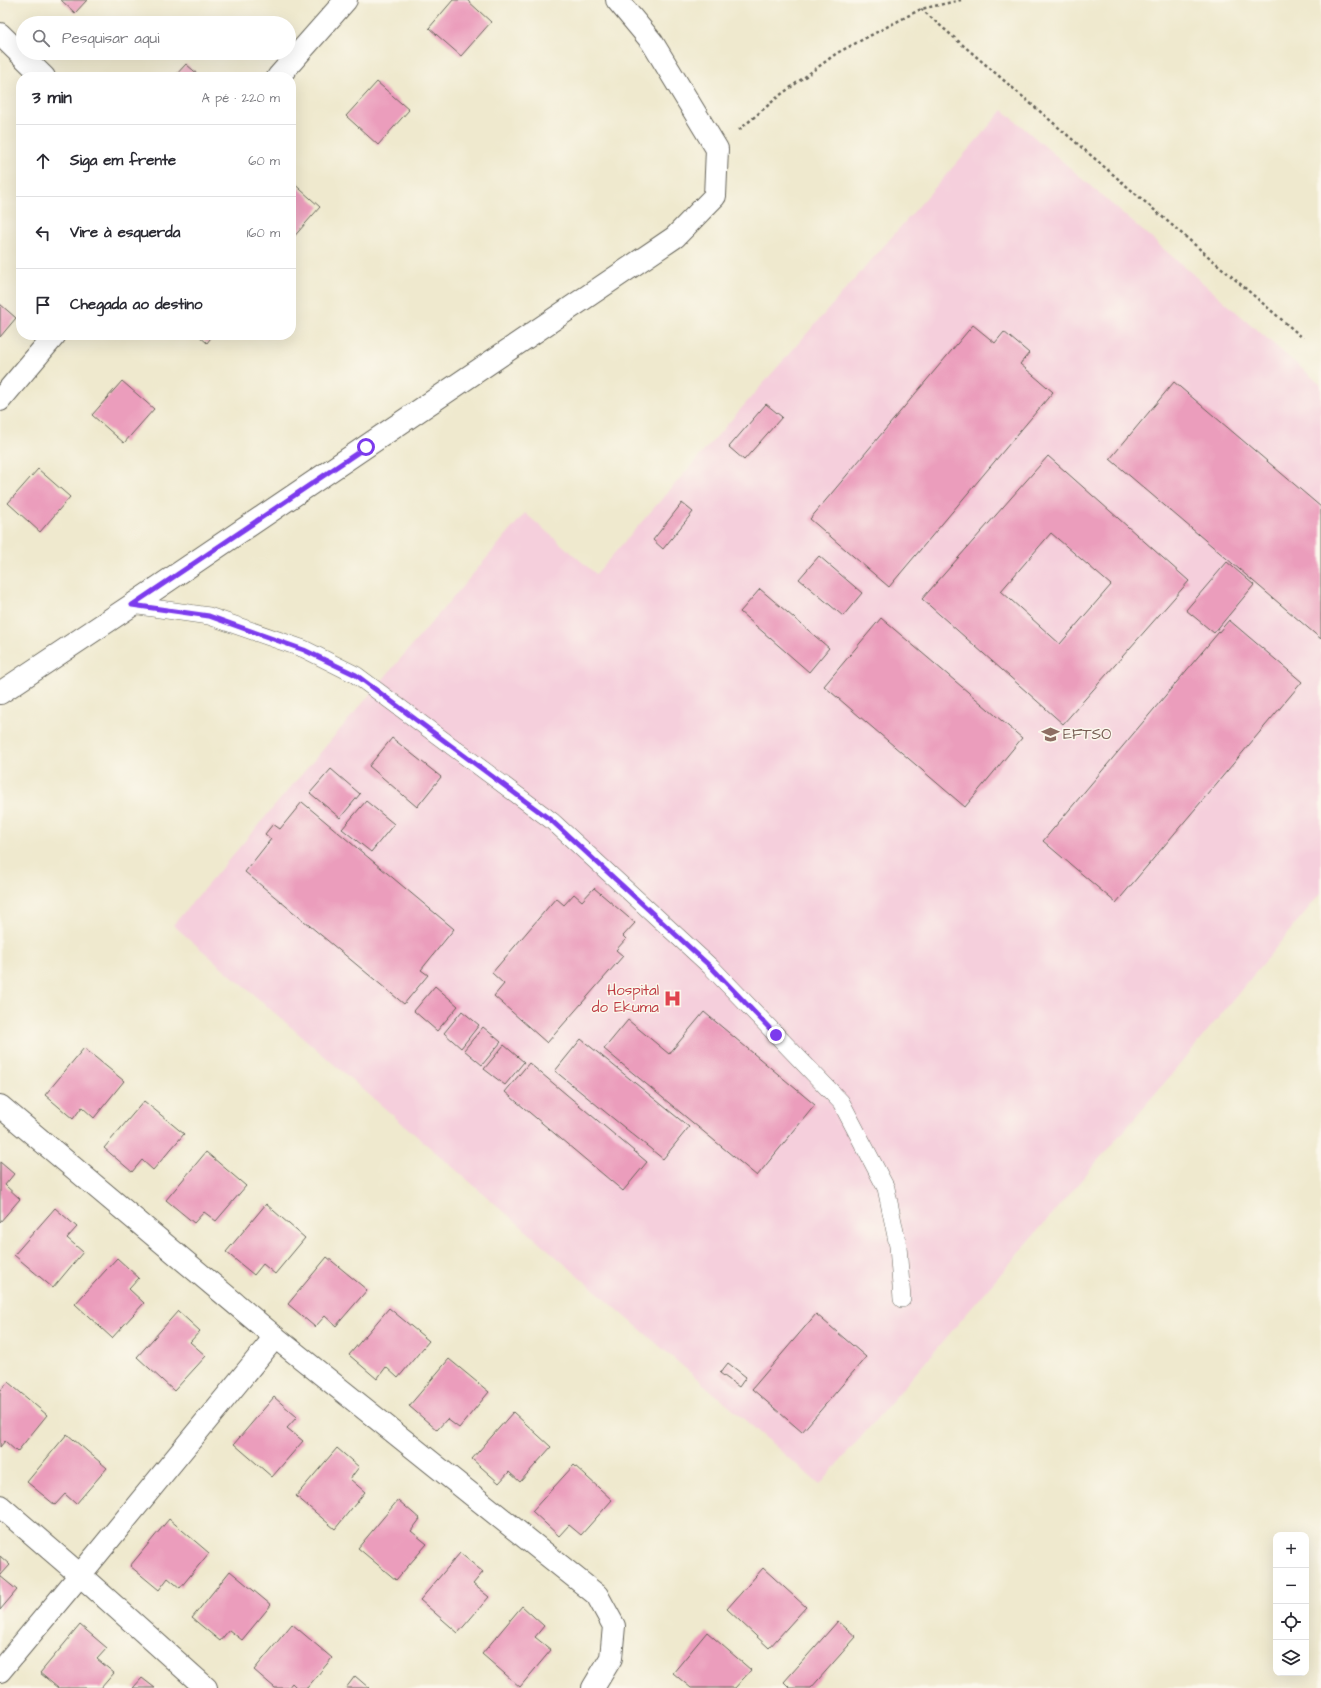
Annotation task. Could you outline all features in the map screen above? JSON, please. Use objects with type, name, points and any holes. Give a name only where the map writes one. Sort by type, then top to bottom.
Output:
[{"type":"street","points":[[296,57],[346,0]]},
{"type":"street","points":[[0,693],[675,237],[715,196],[717,149],[652,42],[617,0]]},
{"type":"street","points":[[0,34],[16,50]]},
{"type":"street","points":[[27,60],[39,72]]},
{"type":"street","points":[[282,72],[293,60]]},
{"type":"street","points":[[0,400],[51,340]]},
{"type":"street","points":[[0,1106],[275,1337],[598,1596],[614,1626],[611,1658],[593,1688]]},
{"type":"street","points":[[0,1671],[275,1337]]},
{"type":"street","points":[[0,1506],[80,1575],[206,1688]]},
{"type":"lane","points":[[132,605],[209,616],[304,650],[356,675],[552,821],[712,968],[841,1102],[886,1188],[898,1246],[902,1299]]},
{"type":"path","points":[[717,149],[779,96],[837,53],[921,9],[960,0]]},
{"type":"path","points":[[921,9],[1303,338]]},
{"type":"shaded area","points":[[1003,110],[1321,385],[1321,893],[1172,1074],[820,1485],[173,925],[525,513],[596,574]]},
{"type":"building","points":[[61,0],[87,0],[75,13]]},
{"type":"building","points":[[453,0],[467,0],[491,22],[461,56],[429,28]]},
{"type":"building","points":[[186,64],[195,72],[179,72]]},
{"type":"building","points":[[377,82],[409,110],[378,145],[346,116]]},
{"type":"building","points":[[296,185],[320,207],[296,234]]},
{"type":"building","points":[[0,304],[16,318],[0,337]]},
{"type":"building","points":[[973,325],[995,343],[1004,332],[1029,353],[1020,364],[1053,392],[889,587],[810,519]]},
{"type":"building","points":[[122,381],[154,409],[124,443],[92,415]]},
{"type":"building","points":[[1174,382],[1321,507],[1321,639],[1110,459]]},
{"type":"building","points":[[766,404],[782,417],[744,460],[729,447]]},
{"type":"building","points":[[1048,456],[1189,581],[1063,724],[922,599]],"holes":[[[1051,533],[1111,585],[1060,644],[1001,591]]]},
{"type":"building","points":[[38,469],[70,497],[40,532],[8,503]]},
{"type":"building","points":[[682,503],[693,512],[663,549],[653,540]]},
{"type":"building","points":[[819,556],[862,593],[843,616],[799,579]]},
{"type":"building","points":[[1227,562],[1254,585],[1214,633],[1186,610]]},
{"type":"building","points":[[760,589],[829,648],[809,672],[740,612]]},
{"type":"building","points":[[881,618],[1022,738],[965,807],[824,686]]},
{"type":"building","points":[[1229,620],[1302,682],[1116,903],[1043,841]]},
{"type":"building","points":[[392,738],[441,777],[417,807],[369,766]]},
{"type":"building","points":[[331,769],[360,794],[340,818],[310,793]]},
{"type":"building","points":[[366,801],[394,824],[371,852],[342,829]]},
{"type":"building","points":[[302,802],[454,929],[421,970],[428,975],[404,1004],[245,872],[271,839],[265,834],[273,824],[280,829]]},
{"type":"building","points":[[594,888],[635,923],[623,936],[626,939],[616,950],[623,956],[547,1043],[494,996],[504,984],[492,973],[556,898],[564,905],[574,894],[582,901]]},
{"type":"building","points":[[435,986],[458,1006],[437,1031],[414,1011]]},
{"type":"building","points":[[462,1011],[479,1025],[461,1048],[444,1033]]},
{"type":"building","points":[[704,1012],[815,1105],[757,1176],[604,1049],[628,1020],[669,1054]]},
{"type":"building","points":[[483,1027],[501,1042],[482,1065],[464,1050]]},
{"type":"building","points":[[581,1039],[689,1127],[663,1159],[555,1071]]},
{"type":"building","points":[[504,1045],[524,1062],[505,1085],[484,1069]]},
{"type":"building","points":[[84,1048],[124,1081],[94,1118],[82,1107],[73,1119],[45,1095]]},
{"type":"building","points":[[529,1063],[647,1162],[623,1191],[505,1092]]},
{"type":"building","points":[[144,1101],[184,1134],[153,1170],[142,1160],[132,1172],[104,1148]]},
{"type":"building","points":[[206,1152],[246,1186],[216,1221],[204,1212],[194,1223],[166,1200]]},
{"type":"building","points":[[0,1162],[14,1174],[5,1185],[20,1199],[0,1222]]},
{"type":"building","points":[[266,1204],[305,1238],[275,1274],[263,1264],[254,1275],[226,1252]]},
{"type":"building","points":[[55,1208],[77,1227],[67,1238],[83,1252],[53,1288],[14,1255]]},
{"type":"building","points":[[327,1257],[367,1290],[336,1326],[325,1316],[315,1327],[288,1304]]},
{"type":"building","points":[[117,1258],[139,1278],[129,1289],[144,1303],[112,1338],[75,1304]]},
{"type":"building","points":[[389,1308],[429,1341],[398,1378],[386,1367],[377,1379],[349,1355]]},
{"type":"building","points":[[178,1311],[200,1331],[190,1342],[206,1356],[174,1391],[137,1357]]},
{"type":"building","points":[[816,1314],[866,1357],[802,1432],[752,1389]]},
{"type":"building","points":[[449,1359],[489,1392],[459,1428],[447,1419],[437,1430],[409,1406]]},
{"type":"building","points":[[728,1363],[746,1377],[739,1387],[720,1373]]},
{"type":"building","points":[[8,1382],[47,1415],[17,1452],[5,1441],[0,1447],[0,1391]]},
{"type":"building","points":[[274,1397],[297,1417],[287,1428],[303,1441],[272,1477],[234,1444]]},
{"type":"building","points":[[513,1412],[551,1447],[520,1482],[509,1472],[499,1483],[472,1459]]},
{"type":"building","points":[[67,1434],[107,1468],[76,1504],[65,1494],[55,1505],[27,1482]]},
{"type":"building","points":[[337,1448],[359,1467],[350,1479],[365,1492],[335,1529],[296,1496]]},
{"type":"building","points":[[574,1465],[612,1500],[581,1535],[569,1525],[559,1536],[532,1511]]},
{"type":"building","points":[[398,1500],[420,1519],[411,1531],[427,1544],[396,1580],[358,1548]]},
{"type":"building","points":[[169,1519],[209,1553],[180,1588],[168,1578],[159,1590],[130,1566]]},
{"type":"building","points":[[460,1553],[483,1572],[473,1584],[489,1597],[458,1633],[420,1600]]},
{"type":"building","points":[[0,1556],[10,1565],[0,1576]]},
{"type":"building","points":[[763,1568],[806,1607],[769,1648],[727,1609]]},
{"type":"building","points":[[230,1571],[271,1605],[242,1640],[229,1630],[220,1641],[192,1618]]},
{"type":"building","points":[[0,1576],[17,1590],[0,1610]]},
{"type":"building","points":[[522,1606],[544,1626],[535,1637],[551,1650],[520,1687],[482,1654]]},
{"type":"building","points":[[838,1621],[856,1637],[811,1688],[790,1688],[784,1682]]},
{"type":"building","points":[[292,1624],[332,1658],[307,1688],[297,1688],[292,1683],[288,1688],[275,1688],[254,1670]]},
{"type":"building","points":[[80,1625],[107,1648],[97,1659],[114,1673],[101,1688],[58,1688],[40,1673]]},
{"type":"building","points":[[707,1632],[751,1670],[735,1688],[691,1688],[673,1673]]},
{"type":"building","points":[[355,1676],[369,1688],[346,1688]]},
{"type":"building","points":[[142,1678],[155,1688],[133,1688]]},
{"type":"place","name":"EFTSO","points":[[1050,734]]},
{"type":"place","name":"Hospital do Ekuma","points":[[672,999]]},
{"type":"route","points":[[366,447],[132,605],[209,616],[304,650],[356,675],[552,821],[712,968],[776,1035]]}]
